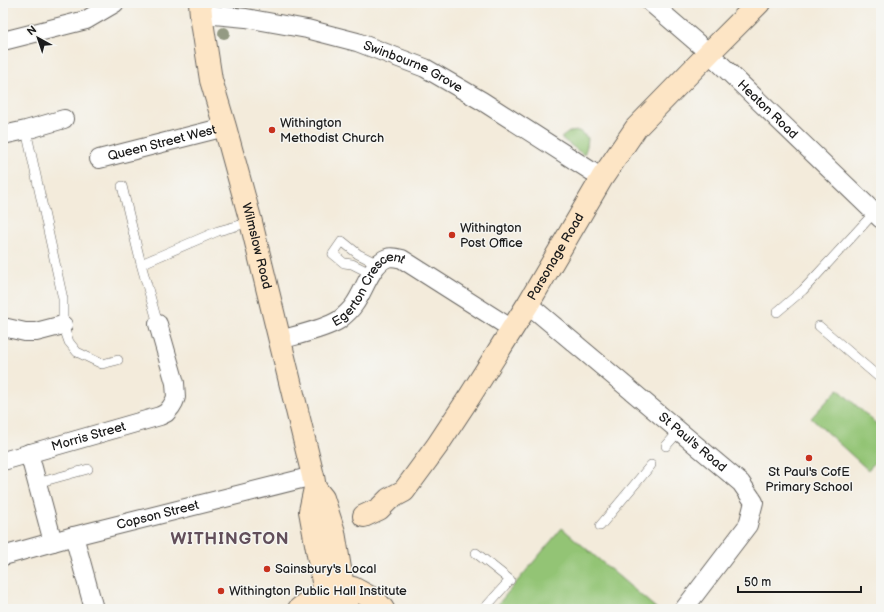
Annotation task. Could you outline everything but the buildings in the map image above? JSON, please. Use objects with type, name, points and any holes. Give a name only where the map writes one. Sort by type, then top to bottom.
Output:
[{"type":"street","points":[[3,41],[86,20],[115,3]]},
{"type":"street","name":"Heaton Road","points":[[651,3],[709,53],[878,216]]},
{"type":"street","name":"Parsonage Road","points":[[364,516],[379,509],[389,499],[404,491],[437,446],[528,304],[602,178],[636,128],[759,3]]},
{"type":"street","name":"Wilmslow Road","points":[[200,9],[211,80],[251,222],[314,482],[323,498],[334,532],[332,596],[348,609]]},
{"type":"street","name":"Swinbourne Grove","points":[[200,9],[214,15],[246,18],[357,42],[425,68],[482,101],[602,178]]},
{"type":"street","points":[[3,135],[64,119]]},
{"type":"street","name":"Queen Street West","points":[[99,159],[225,128]]},
{"type":"street","name":"Egerton Crescent","points":[[280,340],[329,325],[346,314],[354,305],[375,269],[388,257],[395,257],[402,260],[512,329]]},
{"type":"street","name":"St Paul's Road","points":[[528,304],[741,483],[754,502],[748,525],[684,609]]},
{"type":"street","name":"Morris Street","points":[[3,461],[166,413],[176,397],[175,383],[158,324]]},
{"type":"street","points":[[3,326],[25,332],[36,332],[63,325]]},
{"type":"street","points":[[29,453],[53,542]]},
{"type":"street","name":"Copson Street","points":[[3,556],[74,536],[314,482]]},
{"type":"street","points":[[74,536],[94,609]]},
{"type":"street","points":[[299,609],[309,602],[332,596],[353,588],[375,600],[383,609]]},
{"type":"lane","points":[[26,130],[62,299],[63,325],[69,342],[77,352],[102,364],[118,360]]},
{"type":"lane","points":[[122,186],[141,264],[158,324]]},
{"type":"lane","points":[[777,312],[803,290],[878,216]]},
{"type":"lane","points":[[141,264],[218,231],[251,222]]},
{"type":"lane","points":[[342,241],[375,269],[344,263],[332,254],[342,241]]},
{"type":"lane","points":[[352,264],[358,254]]},
{"type":"lane","points":[[819,326],[881,379]]},
{"type":"lane","points":[[666,446],[679,431]]},
{"type":"lane","points":[[600,526],[651,465]]},
{"type":"lane","points":[[37,483],[88,469]]},
{"type":"lane","points":[[476,553],[510,580],[484,609]]},
{"type":"green space","points":[[579,131],[588,138],[584,155],[561,138],[569,132]]},
{"type":"green space","points":[[838,389],[881,428],[881,456],[868,470],[811,418]]},
{"type":"green space","points":[[562,528],[657,609],[494,609]]},
{"type":"place","name":"Withington Methodist Church","points":[[272,130]]},
{"type":"place","name":"Withington Post Office","points":[[452,235]]},
{"type":"place","name":"St Paul's CofE Primary School","points":[[809,458]]},
{"type":"place","name":"Sainsbury's Local","points":[[267,569]]},
{"type":"place","name":"Withington Public Hall Institute","points":[[221,591]]},
{"type":"district","name":"WITHINGTON","points":[[230,539]]}]
